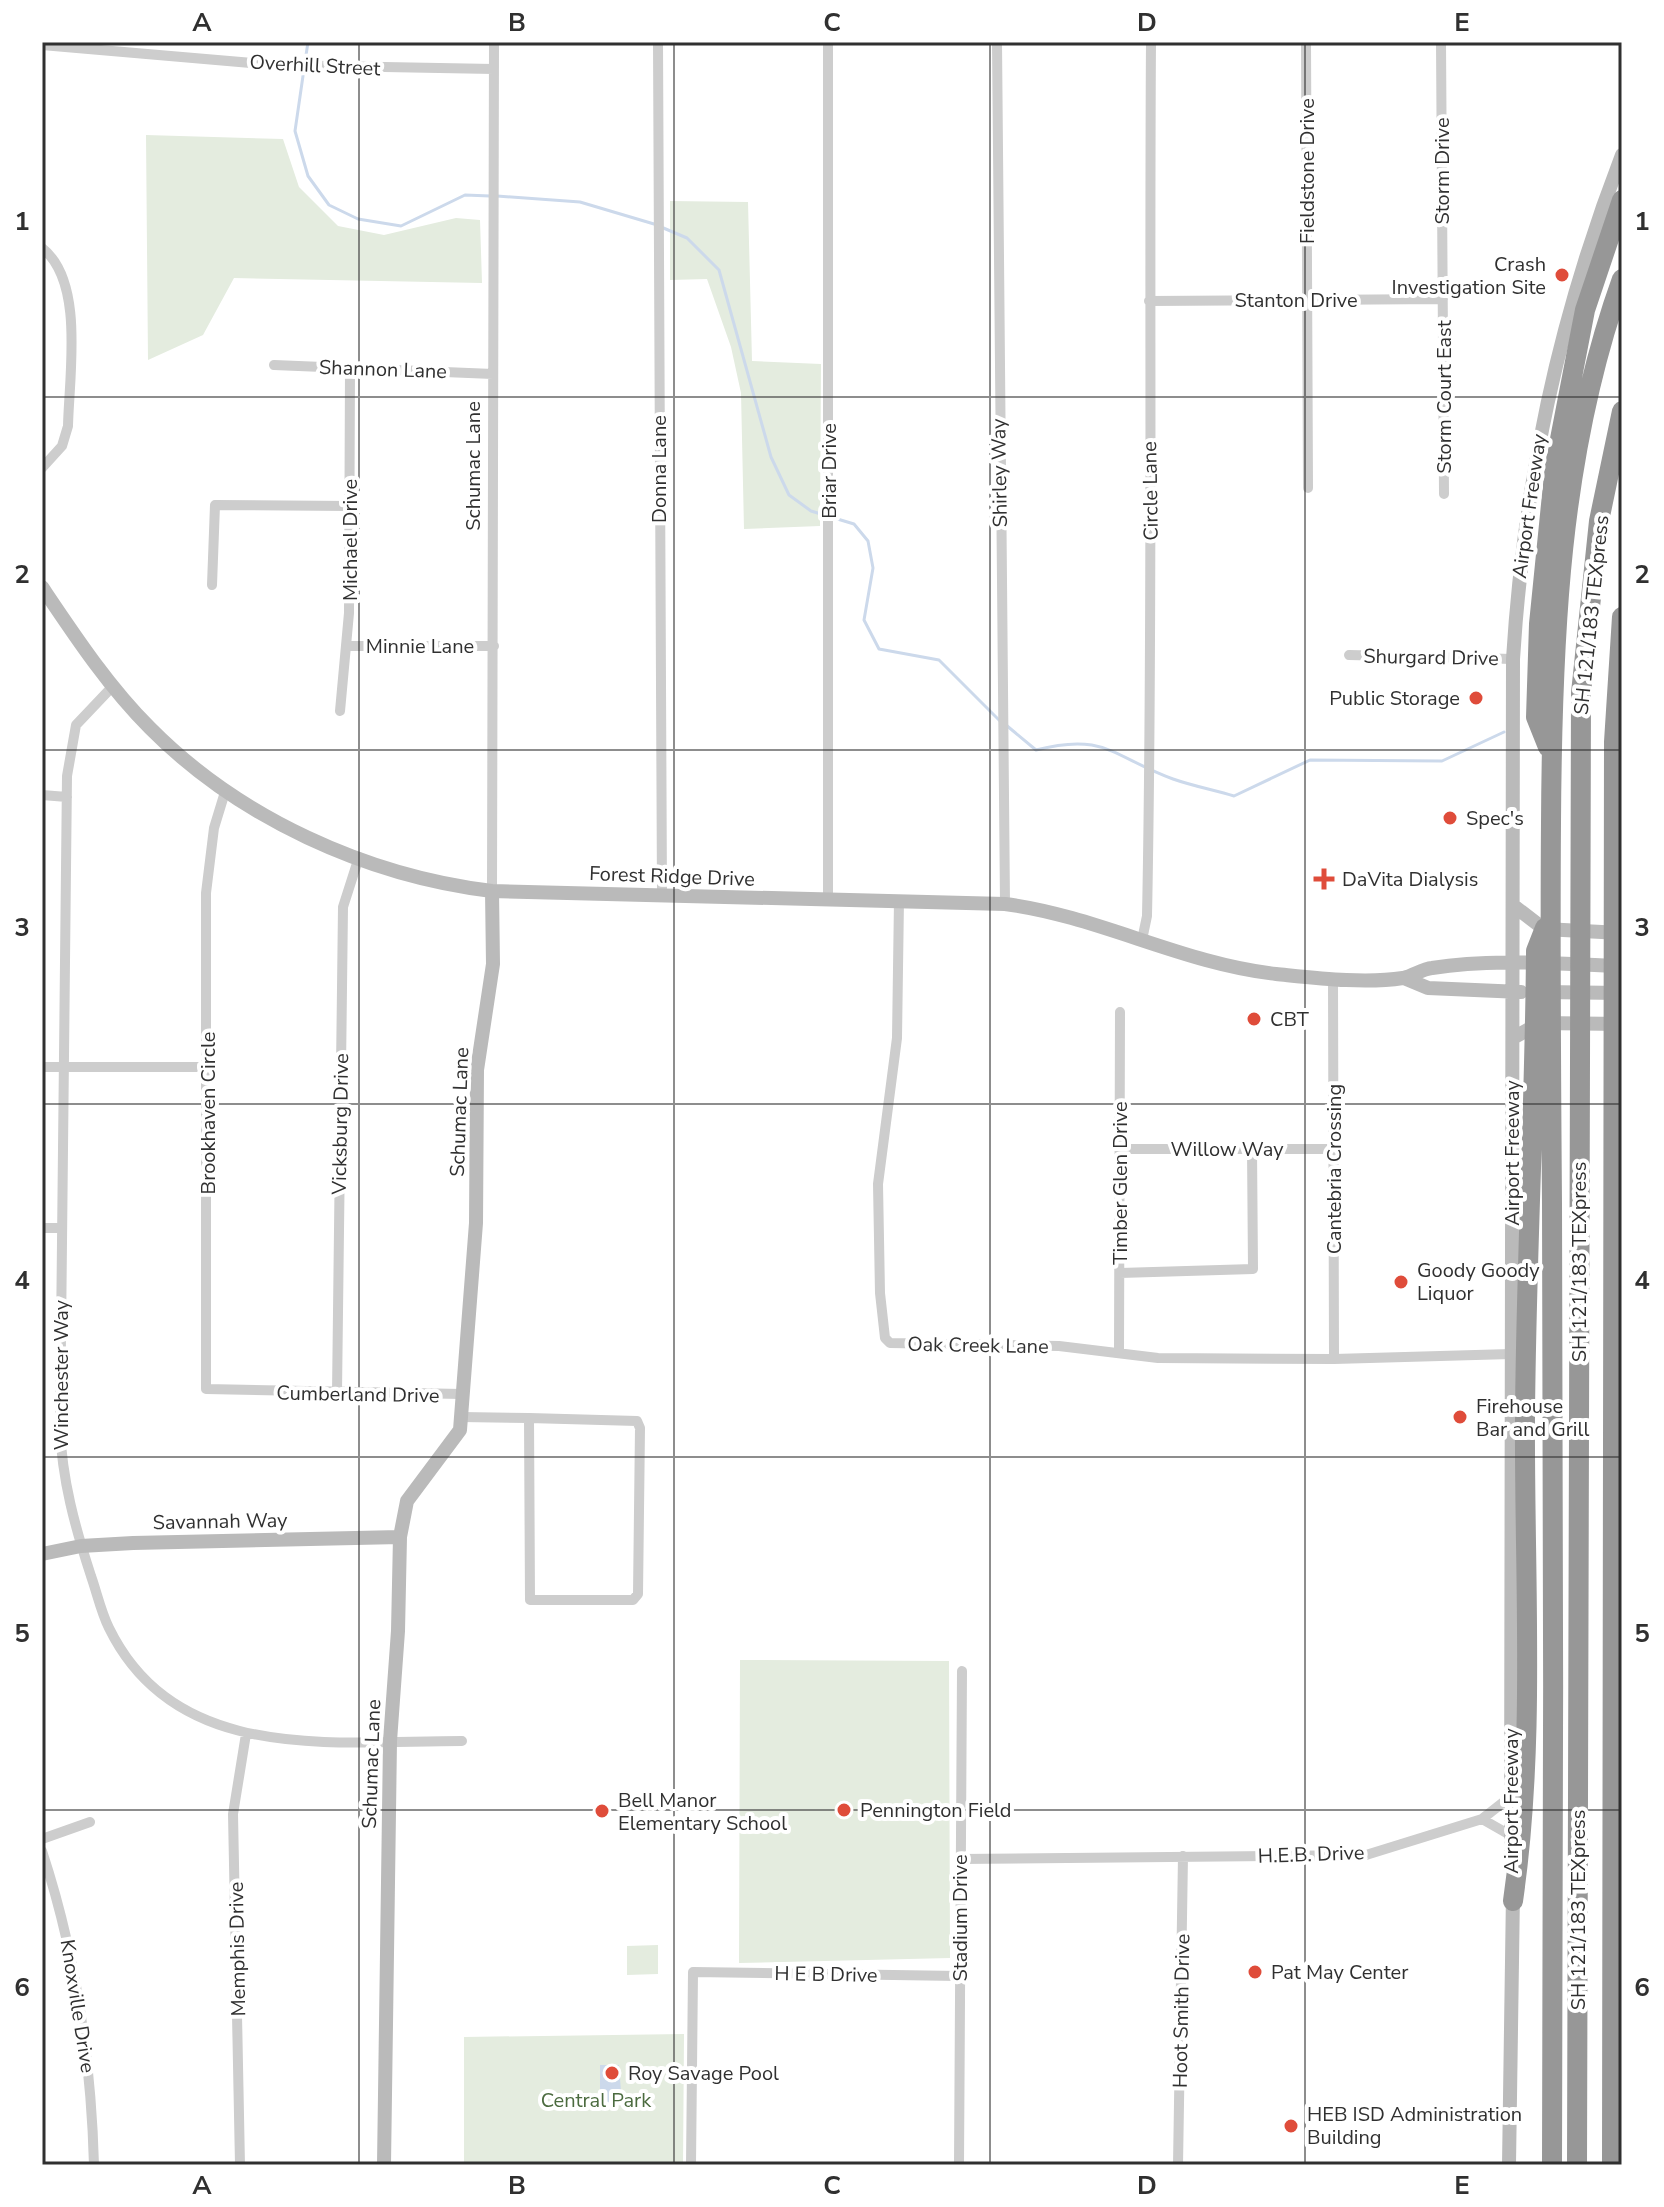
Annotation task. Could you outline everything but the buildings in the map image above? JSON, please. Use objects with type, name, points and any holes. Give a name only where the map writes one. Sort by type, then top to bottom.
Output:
[{"type":"highway","points":[[1551,757],[1536,717],[1539,624],[1555,465],[1585,310],[1622,200]]},
{"type":"highway","name":"Airport Freeway","points":[[1552,2165],[1543,1045],[1550,910],[1557,592],[1568,500],[1589,392],[1622,279]]},
{"type":"highway","name":"SH 121/183 TEXpress","points":[[1577,2165],[1579,1036],[1585,636],[1599,521],[1622,411]]},
{"type":"highway","name":"SH 121/183 TEXpress","points":[[1612,2165],[1618,1030],[1614,742],[1622,617]]},
{"type":"highway","points":[[1513,1901],[1520,1851],[1526,1705],[1526,1344],[1543,1045]]},
{"type":"main road","name":"Airport Freeway","points":[[1509,2165],[1513,1901],[1510,1797],[1513,659],[1524,527],[1540,428],[1563,333],[1597,219],[1622,155]]},
{"type":"main road","name":"Forest Ridge Drive","points":[[42,587],[113,686],[174,751],[225,792],[299,833],[422,878],[492,891],[1005,904],[1075,917],[1142,940],[1232,965],[1272,973],[1333,978],[1404,978],[1430,968],[1514,963],[1622,967]]},
{"type":"main road","name":"Schumac Lane","points":[[384,2165],[390,1741],[398,1631],[400,1537],[407,1501],[425,1472],[457,1439],[461,1417],[476,1223],[477,1070],[493,964],[492,891]]},
{"type":"main road","points":[[1514,906],[1544,929],[1618,929]]},
{"type":"main road","name":"Forest Ridge Drive","points":[[1404,978],[1428,988],[1622,993]]},
{"type":"main road","points":[[1513,1038],[1540,1023],[1618,1030]]},
{"type":"main road","name":"Savannah Way","points":[[42,1554],[81,1546],[400,1537]]},
{"type":"street","name":"Schumac Lane","points":[[492,891],[494,42]]},
{"type":"street","name":"Donna Lane","points":[[658,42],[662,897]]},
{"type":"street","name":"Briar Drive","points":[[828,42],[828,900]]},
{"type":"street","name":"Shirley Way","points":[[997,42],[1005,904]]},
{"type":"street","name":"Circle Lane","points":[[1142,940],[1147,916],[1150,776],[1151,42]]},
{"type":"street","name":"Fieldstone Drive","points":[[1306,42],[1308,488]]},
{"type":"street","name":"Storm Drive","points":[[1441,42],[1443,299]]},
{"type":"street","name":"Overhill Street","points":[[42,45],[304,66],[494,69]]},
{"type":"street","points":[[42,248],[60,266],[70,295],[68,426],[62,446],[42,468]]},
{"type":"street","name":"Stanton Drive","points":[[1149,301],[1443,299]]},
{"type":"street","name":"Storm Court East","points":[[1443,299],[1444,494]]},
{"type":"street","name":"Shannon Lane","points":[[274,365],[493,374]]},
{"type":"street","name":"Michael Drive","points":[[340,711],[347,646],[350,368]]},
{"type":"street","points":[[212,585],[215,505],[350,506]]},
{"type":"street","name":"Minnie Lane","points":[[347,646],[494,646]]},
{"type":"street","name":"Shurgard Drive","points":[[1349,655],[1513,659]]},
{"type":"street","name":"Winchester Way","points":[[113,686],[76,725],[69,748],[67,797],[61,1228],[62,1465],[81,1546],[108,1627],[149,1684],[187,1712],[246,1734],[299,1741],[462,1741]]},
{"type":"street","name":"Brookhaven Circle","points":[[225,792],[214,828],[206,893],[206,1384],[210,1391],[253,1393]]},
{"type":"street","points":[[42,795],[67,797]]},
{"type":"street","name":"Vicksburg Drive","points":[[337,1393],[343,907],[359,857]]},
{"type":"street","name":"Oak Creek Lane","points":[[899,900],[897,1038],[878,1184],[885,1338],[899,1345],[1049,1346],[1158,1358],[1334,1359],[1511,1354]]},
{"type":"street","name":"Cantebria Crossing","points":[[1333,978],[1334,1359]]},
{"type":"street","name":"Timber Glen Drive","points":[[1119,1353],[1120,1012]]},
{"type":"street","points":[[42,1067],[208,1067]]},
{"type":"street","name":"Willow Way","points":[[1120,1149],[1334,1149]]},
{"type":"street","points":[[1120,1273],[1253,1269],[1252,1149]]},
{"type":"street","points":[[42,1228],[61,1228]]},
{"type":"street","name":"Cumberland Drive","points":[[253,1393],[462,1394]]},
{"type":"street","points":[[461,1417],[529,1418],[637,1421],[640,1428],[638,1594],[633,1600],[530,1600],[529,1418]]},
{"type":"street","name":"Stadium Drive","points":[[959,2165],[962,1671]]},
{"type":"street","name":"Memphis Drive","points":[[240,2165],[233,1814],[246,1734]]},
{"type":"street","name":"H.E.B. Drive","points":[[1183,1856],[1366,1855],[1482,1819],[1510,1797]]},
{"type":"street","points":[[1482,1819],[1510,1835]]},
{"type":"street","points":[[42,1839],[90,1822]]},
{"type":"street","name":"Knoxville Drive","points":[[42,1851],[76,1972],[89,2066],[94,2165]]},
{"type":"street","points":[[959,1859],[1183,1856]]},
{"type":"street","name":"Hoot Smith Drive","points":[[1178,2165],[1183,1856]]},
{"type":"street","name":"H E B Drive","points":[[691,2165],[693,1972],[959,1976]]},
{"type":"green space","points":[[146,135],[283,139],[299,187],[338,226],[384,235],[456,218],[480,220],[482,283],[234,278],[203,335],[148,360]]},
{"type":"green space","points":[[670,201],[748,202],[752,361],[821,364],[820,526],[744,529],[741,393],[731,347],[707,279],[670,280]]},
{"type":"green space","name":"Pennington Field","points":[[740,1660],[949,1661],[950,1958],[739,1963]]},
{"type":"green space","points":[[658,1945],[658,1974],[627,1975],[627,1946]]},
{"type":"green space","name":"Central Park","points":[[684,2034],[683,2165],[464,2165],[464,2037]]},
{"type":"water","points":[[600,2065],[619,2065],[622,2105],[600,2105]]},
{"type":"waterway","points":[[305,62],[308,42]]},
{"type":"waterway","points":[[304,69],[295,131],[308,176],[329,205],[358,219],[401,226],[465,195],[490,196]]},
{"type":"waterway","points":[[497,196],[580,202],[654,224]]},
{"type":"waterway","points":[[661,227],[687,238],[719,270],[771,457],[789,495],[811,511],[854,524],[868,541],[873,568],[864,620],[879,649],[939,660],[1000,721]]},
{"type":"waterway","points":[[1006,725],[1036,750],[1059,745],[1094,745],[1173,779],[1234,796],[1310,760],[1442,761],[1504,732]]},
{"type":"place","name":"Crash Investigation Site","points":[[1562,275]]},
{"type":"place","name":"Public Storage","points":[[1476,698]]},
{"type":"place","name":"Spec's","points":[[1450,818]]},
{"type":"place","name":"DaVita Dialysis","points":[[1324,879]]},
{"type":"place","name":"CBT","points":[[1254,1019]]},
{"type":"place","name":"Goody Goody Liquor","points":[[1401,1282]]},
{"type":"place","name":"Firehouse Bar and Grill","points":[[1460,1417]]},
{"type":"place","name":"Pennington Field","points":[[844,1810]]},
{"type":"place","name":"Bell Manor Elementary School","points":[[602,1811]]},
{"type":"place","name":"Pat May Center","points":[[1255,1972]]},
{"type":"place","name":"Roy Savage Pool","points":[[612,2073]]},
{"type":"place","name":"HEB ISD Administration Building","points":[[1291,2126]]}]
